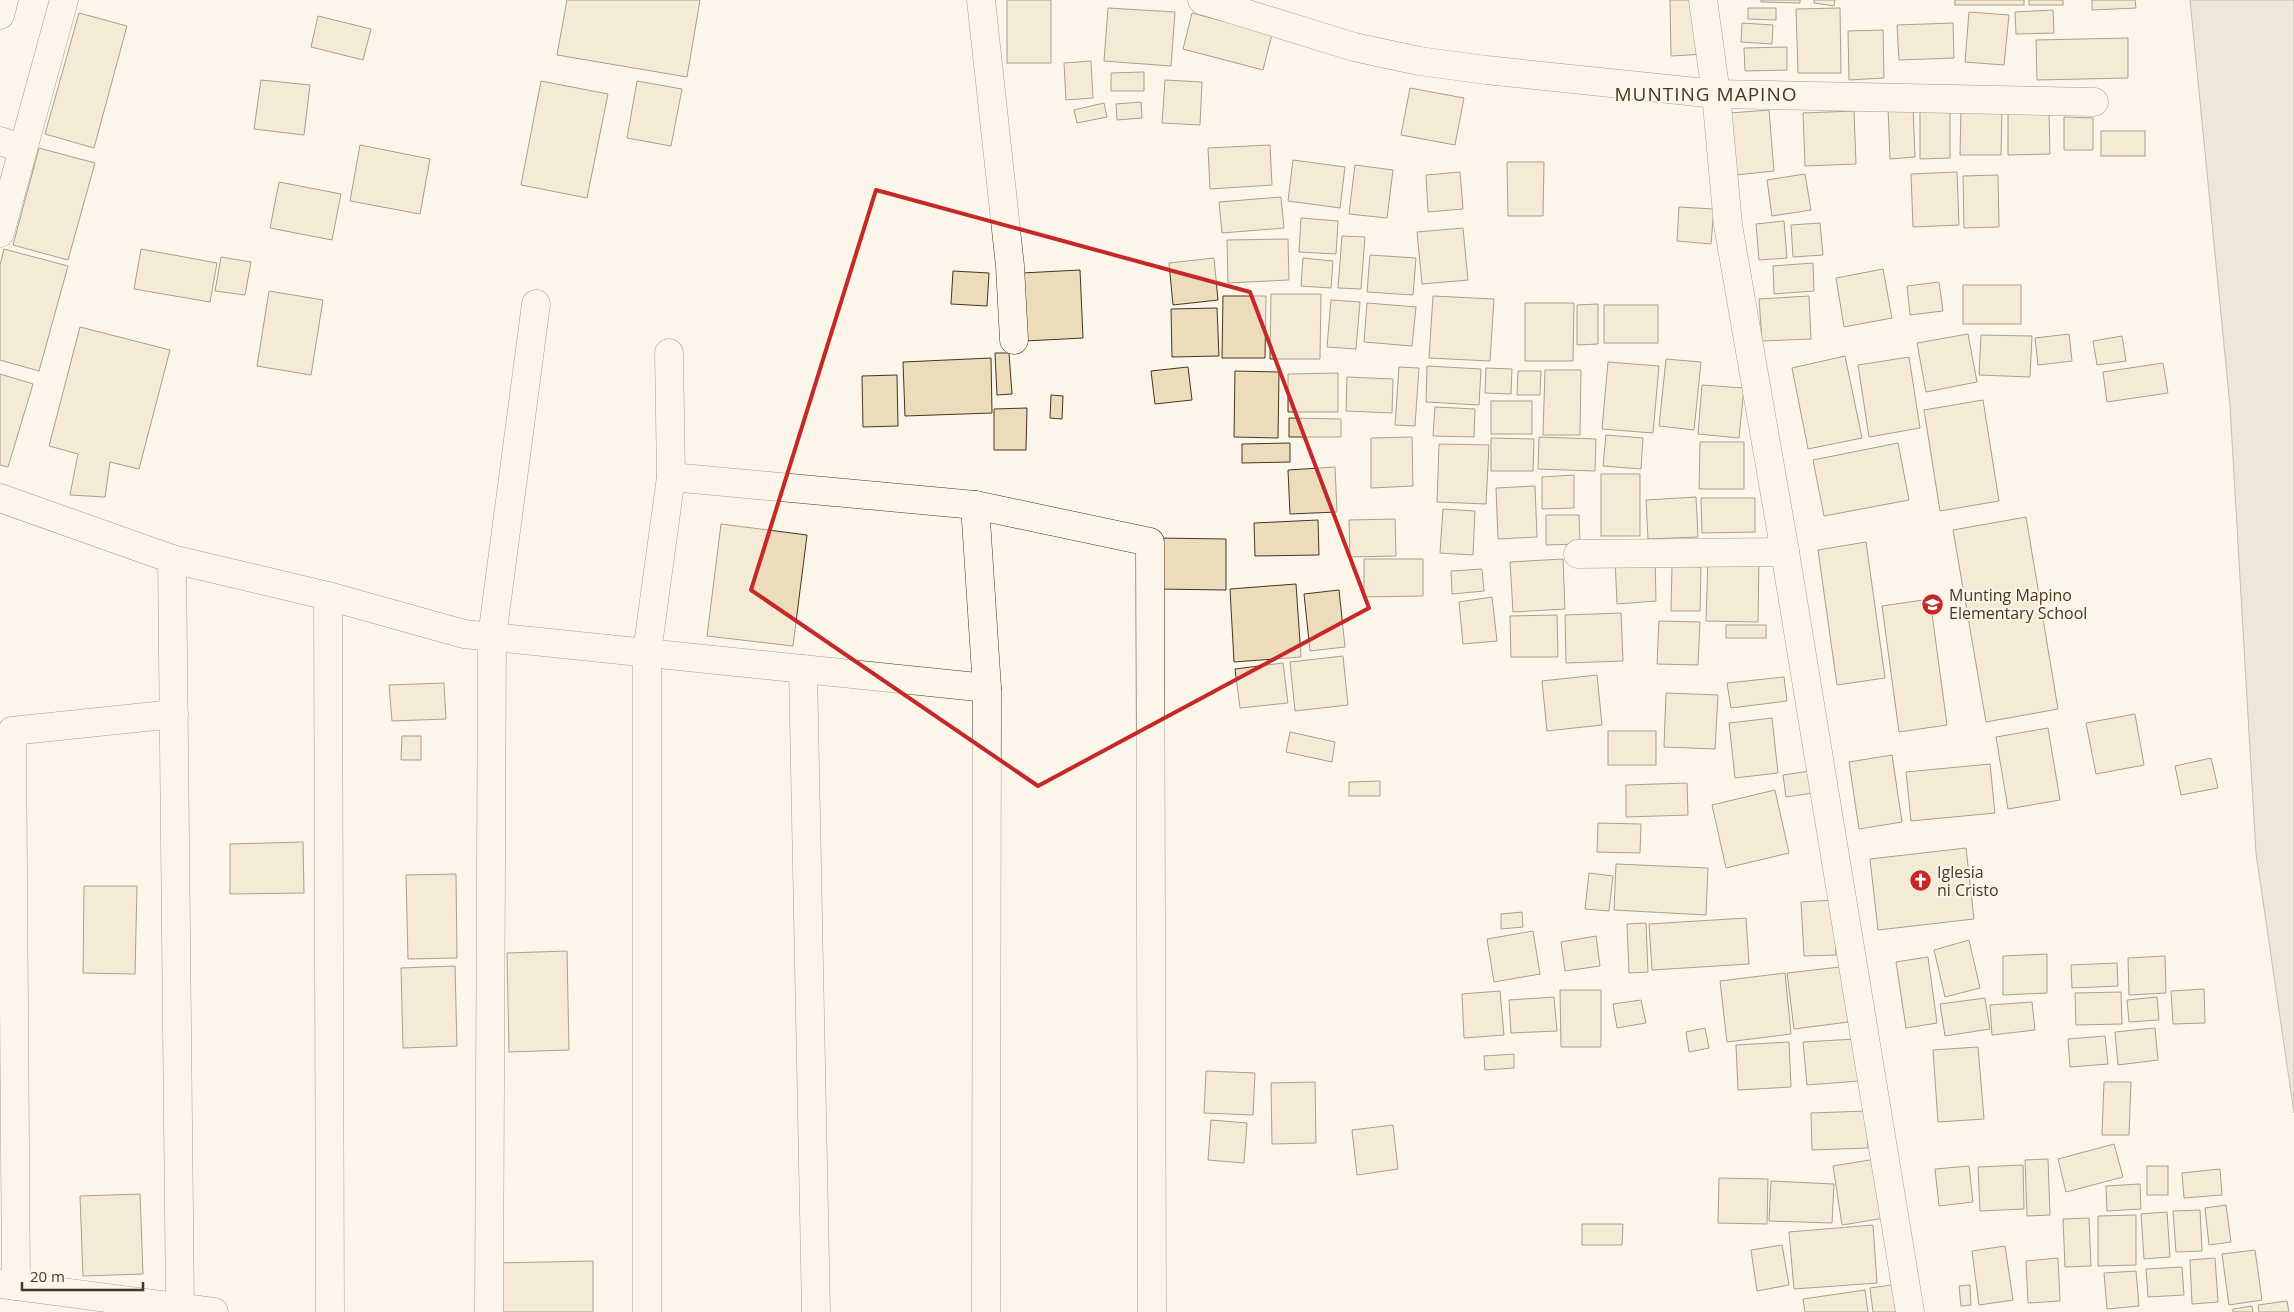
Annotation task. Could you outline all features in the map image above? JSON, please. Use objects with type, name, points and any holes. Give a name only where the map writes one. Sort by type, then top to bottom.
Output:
[{"type":"street","points":[[0,15],[4,0]]},
{"type":"street","points":[[0,233],[12,145],[64,0]]},
{"type":"street","points":[[981,0],[1010,266],[1014,340]]},
{"type":"street","points":[[1202,0],[1354,47],[1419,61],[1486,70],[1716,94],[2094,102]]},
{"type":"street","points":[[1703,0],[1716,94],[1728,225],[1785,552],[1910,1312]]},
{"type":"street","points":[[489,1312],[492,637],[536,304]]},
{"type":"street","points":[[646,1312],[646,652],[671,477],[669,353]]},
{"type":"street","points":[[671,477],[975,504],[1150,542],[1152,1312]]},
{"type":"street","points":[[0,498],[172,559],[328,596],[464,634],[987,688]]},
{"type":"street","points":[[975,504],[987,688],[986,1312]]},
{"type":"street","points":[[1578,554],[1785,552]]},
{"type":"street","points":[[172,559],[180,1308]]},
{"type":"street","points":[[328,596],[330,1312]]},
{"type":"street","points":[[803,669],[816,1312]]},
{"type":"street","points":[[174,714],[12,731],[8,1285],[214,1312]]},
{"type":"highlighted area","points":[[876,190],[1250,292],[1369,608],[1038,786],[751,590]]},
{"type":"shaded area","points":[[2190,0],[2294,0],[2294,1113],[2256,853],[2230,406]]},
{"type":"building","points":[[567,0],[700,0],[687,77],[557,55]]},
{"type":"building","points":[[1007,0],[1051,0],[1051,63],[1007,63]]},
{"type":"building","points":[[1670,0],[1702,0],[1705,54],[1671,56]]},
{"type":"building","points":[[1761,0],[1800,0],[1800,3],[1761,2]]},
{"type":"building","points":[[1814,0],[1835,0],[1834,6],[1814,3]]},
{"type":"building","points":[[1955,0],[2024,0],[2024,5],[1955,5]]},
{"type":"building","points":[[2029,0],[2063,0],[2063,5],[2029,5]]},
{"type":"building","points":[[2092,0],[2135,0],[2136,8],[2092,10]]},
{"type":"building","points":[[1108,8],[1175,12],[1171,66],[1104,61]]},
{"type":"building","points":[[1748,8],[1776,8],[1776,20],[1748,19]]},
{"type":"building","points":[[1840,8],[1841,73],[1798,73],[1796,9]]},
{"type":"building","points":[[2053,10],[2054,33],[2016,34],[2015,12]]},
{"type":"building","points":[[1969,12],[2009,15],[2004,65],[1965,62]]},
{"type":"building","points":[[79,13],[127,26],[94,148],[45,134]]},
{"type":"building","points":[[1192,13],[1272,34],[1263,70],[1183,49]]},
{"type":"building","points":[[318,16],[371,29],[363,60],[311,47]]},
{"type":"building","points":[[1742,23],[1773,25],[1772,44],[1741,42]]},
{"type":"building","points":[[1953,23],[1954,58],[1899,60],[1897,25]]},
{"type":"building","points":[[1883,30],[1884,78],[1849,80],[1848,31]]},
{"type":"building","points":[[2128,38],[2128,78],[2037,80],[2036,40]]},
{"type":"building","points":[[1787,47],[1787,70],[1745,71],[1744,48]]},
{"type":"building","points":[[1091,61],[1093,98],[1066,100],[1064,63]]},
{"type":"building","points":[[1144,72],[1144,91],[1111,91],[1111,73]]},
{"type":"building","points":[[261,80],[310,85],[304,135],[254,129]]},
{"type":"building","points":[[1165,80],[1202,82],[1200,125],[1162,123]]},
{"type":"building","points":[[541,81],[608,94],[587,198],[521,185]]},
{"type":"building","points":[[637,81],[682,89],[671,146],[627,138]]},
{"type":"building","points":[[1410,88],[1464,98],[1455,145],[1401,135]]},
{"type":"building","points":[[1141,102],[1142,118],[1117,120],[1116,104]]},
{"type":"building","points":[[1104,103],[1107,117],[1077,123],[1074,110]]},
{"type":"building","points":[[1950,104],[1950,158],[1920,159],[1920,105]]},
{"type":"building","points":[[1888,107],[1913,107],[1915,157],[1890,159]]},
{"type":"building","points":[[1769,110],[1774,171],[1736,175],[1730,113]]},
{"type":"building","points":[[1961,110],[2002,111],[2001,155],[1960,155]]},
{"type":"building","points":[[1854,111],[1856,164],[1805,166],[1803,113]]},
{"type":"building","points":[[2049,112],[2050,154],[2008,155],[2008,113]]},
{"type":"building","points":[[2064,117],[2093,118],[2093,150],[2064,150]]},
{"type":"building","points":[[2101,131],[2145,131],[2145,156],[2101,156]]},
{"type":"building","points":[[360,145],[430,159],[420,214],[350,201]]},
{"type":"building","points":[[1270,145],[1272,185],[1210,189],[1208,148]]},
{"type":"building","points":[[39,148],[95,163],[68,260],[13,245]]},
{"type":"building","points":[[1293,160],[1345,167],[1340,208],[1288,201]]},
{"type":"building","points":[[1507,162],[1544,162],[1543,216],[1508,216]]},
{"type":"building","points":[[1355,165],[1393,170],[1387,218],[1349,214]]},
{"type":"building","points":[[1460,172],[1463,209],[1428,212],[1426,175]]},
{"type":"building","points":[[1957,172],[1959,225],[1913,227],[1911,174]]},
{"type":"building","points":[[1805,174],[1811,210],[1772,216],[1767,180]]},
{"type":"building","points":[[1998,175],[1999,227],[1964,228],[1963,176]]},
{"type":"building","points":[[279,182],[341,194],[332,240],[270,228]]},
{"type":"building","points":[[1281,197],[1284,228],[1222,233],[1219,202]]},
{"type":"building","points":[[1679,207],[1714,209],[1711,244],[1677,241]]},
{"type":"building","points":[[1301,218],[1338,221],[1336,254],[1299,252]]},
{"type":"building","points":[[1784,221],[1787,258],[1759,260],[1756,224]]},
{"type":"building","points":[[1820,223],[1823,255],[1793,257],[1791,225]]},
{"type":"building","points":[[1463,228],[1468,280],[1422,284],[1417,232]]},
{"type":"building","points":[[1342,236],[1365,237],[1361,289],[1338,288]]},
{"type":"building","points":[[1288,239],[1289,280],[1228,283],[1227,240]]},
{"type":"building","points":[[4,249],[68,266],[39,371],[0,360],[0,265]]},
{"type":"building","points":[[141,249],[217,263],[210,302],[134,289]]},
{"type":"building","points":[[1370,255],[1416,258],[1413,295],[1367,292]]},
{"type":"building","points":[[221,257],[251,262],[245,295],[215,291]]},
{"type":"building","points":[[1214,258],[1218,300],[1173,305],[1169,263]]},
{"type":"building","points":[[1303,258],[1333,261],[1331,288],[1301,286]]},
{"type":"building","points":[[1813,263],[1814,291],[1774,294],[1773,266]]},
{"type":"building","points":[[1883,269],[1892,318],[1844,327],[1836,278]]},
{"type":"building","points":[[1080,270],[1083,338],[1025,341],[1022,273]]},
{"type":"building","points":[[953,271],[989,273],[987,306],[951,304]]},
{"type":"building","points":[[1939,282],[1943,311],[1910,315],[1907,286]]},
{"type":"building","points":[[1963,285],[2021,285],[2021,324],[1963,324]]},
{"type":"building","points":[[269,291],[323,300],[311,375],[257,366]]},
{"type":"building","points":[[1271,294],[1321,294],[1320,359],[1270,359]]},
{"type":"building","points":[[1223,296],[1266,296],[1265,358],[1222,358]]},
{"type":"building","points":[[1433,296],[1494,299],[1490,361],[1429,358]]},
{"type":"building","points":[[1809,296],[1811,339],[1762,341],[1759,299]]},
{"type":"building","points":[[1331,300],[1360,302],[1356,349],[1327,347]]},
{"type":"building","points":[[1367,303],[1416,307],[1412,346],[1364,342]]},
{"type":"building","points":[[1525,303],[1574,303],[1573,361],[1525,361]]},
{"type":"building","points":[[1598,304],[1598,344],[1577,345],[1577,305]]},
{"type":"building","points":[[1604,305],[1658,305],[1658,343],[1604,343]]},
{"type":"building","points":[[1217,308],[1219,356],[1172,357],[1171,309]]},
{"type":"building","points":[[80,327],[170,350],[139,469],[110,462],[105,497],[70,495],[78,454],[49,446]]},
{"type":"building","points":[[1968,334],[1977,382],[1926,392],[1917,343]]},
{"type":"building","points":[[2069,334],[2072,361],[2038,365],[2035,338]]},
{"type":"building","points":[[1981,335],[2032,336],[2030,377],[1979,375]]},
{"type":"building","points":[[2122,336],[2126,361],[2097,365],[2093,341]]},
{"type":"building","points":[[995,353],[1009,353],[1012,394],[997,395]]},
{"type":"building","points":[[1845,356],[1862,438],[1808,449],[1792,368]]},
{"type":"building","points":[[1909,357],[1920,428],[1869,437],[1858,365]]},
{"type":"building","points":[[991,358],[992,413],[905,416],[903,362]]},
{"type":"building","points":[[1666,359],[1701,362],[1694,430],[1659,426]]},
{"type":"building","points":[[1608,362],[1659,366],[1653,433],[1602,429]]},
{"type":"building","points":[[2163,363],[2168,393],[2107,402],[2103,372]]},
{"type":"building","points":[[1427,366],[1481,369],[1479,405],[1426,402]]},
{"type":"building","points":[[1188,367],[1192,400],[1155,404],[1151,371]]},
{"type":"building","points":[[1399,367],[1419,368],[1415,426],[1395,425]]},
{"type":"building","points":[[1486,368],[1512,369],[1511,394],[1485,393]]},
{"type":"building","points":[[1545,370],[1581,370],[1580,435],[1543,435]]},
{"type":"building","points":[[1235,371],[1279,372],[1278,438],[1234,437]]},
{"type":"building","points":[[1518,371],[1541,371],[1540,395],[1517,395]]},
{"type":"building","points":[[1338,373],[1338,412],[1288,412],[1288,374]]},
{"type":"building","points":[[0,374],[33,384],[8,467],[0,465]]},
{"type":"building","points":[[897,375],[898,426],[863,427],[862,376]]},
{"type":"building","points":[[1347,377],[1393,379],[1392,413],[1346,411]]},
{"type":"building","points":[[1702,385],[1744,388],[1739,438],[1698,434]]},
{"type":"building","points":[[1051,395],[1063,396],[1062,419],[1050,418]]},
{"type":"building","points":[[1983,400],[1999,501],[1940,511],[1924,410]]},
{"type":"building","points":[[1491,401],[1532,401],[1532,434],[1491,434]]},
{"type":"building","points":[[1435,407],[1475,409],[1474,437],[1433,436]]},
{"type":"building","points":[[1027,408],[1026,450],[994,450],[994,409]]},
{"type":"building","points":[[1289,418],[1341,419],[1341,437],[1289,437]]},
{"type":"building","points":[[1606,435],[1643,438],[1641,469],[1603,466]]},
{"type":"building","points":[[1412,437],[1413,486],[1371,488],[1371,438]]},
{"type":"building","points":[[1539,437],[1596,439],[1595,471],[1538,469]]},
{"type":"building","points":[[1491,438],[1534,439],[1533,471],[1491,471]]},
{"type":"building","points":[[1700,442],[1744,442],[1744,489],[1699,489]]},
{"type":"building","points":[[1290,443],[1290,462],[1242,463],[1242,444]]},
{"type":"building","points":[[1898,443],[1909,500],[1824,516],[1813,460]]},
{"type":"building","points":[[1439,444],[1489,445],[1486,504],[1437,502]]},
{"type":"building","points":[[1335,467],[1337,512],[1290,514],[1288,470]]},
{"type":"building","points":[[1601,474],[1640,474],[1640,536],[1601,536]]},
{"type":"building","points":[[1574,475],[1574,508],[1542,509],[1542,477]]},
{"type":"building","points":[[1535,486],[1537,537],[1498,539],[1496,488]]},
{"type":"building","points":[[1696,497],[1698,537],[1648,539],[1646,500]]},
{"type":"building","points":[[1701,498],[1755,498],[1755,532],[1702,533]]},
{"type":"building","points":[[1443,509],[1475,511],[1473,555],[1440,553]]},
{"type":"building","points":[[1546,515],[1579,515],[1580,544],[1546,545]]},
{"type":"building","points":[[2026,517],[2058,709],[1986,722],[1953,530]]},
{"type":"building","points":[[1395,519],[1396,556],[1350,557],[1349,520]]},
{"type":"building","points":[[1318,520],[1319,555],[1255,556],[1254,523]]},
{"type":"building","points":[[721,524],[807,535],[793,646],[707,636]]},
{"type":"building","points":[[1157,538],[1226,539],[1226,590],[1157,589]]},
{"type":"building","points":[[1866,542],[1885,678],[1837,685],[1818,550]]},
{"type":"building","points":[[1655,555],[1656,601],[1617,604],[1615,558]]},
{"type":"building","points":[[1708,558],[1759,559],[1758,622],[1706,621]]},
{"type":"building","points":[[1364,559],[1423,559],[1423,596],[1364,597]]},
{"type":"building","points":[[1563,559],[1565,609],[1513,612],[1510,562]]},
{"type":"building","points":[[1672,566],[1701,567],[1700,611],[1671,611]]},
{"type":"building","points":[[1482,569],[1484,591],[1452,594],[1451,571]]},
{"type":"building","points":[[1296,584],[1301,657],[1234,662],[1230,589]]},
{"type":"building","points":[[1339,590],[1345,647],[1310,651],[1304,594]]},
{"type":"building","points":[[1492,597],[1497,641],[1463,644],[1459,602]]},
{"type":"building","points":[[1930,599],[1947,725],[1899,732],[1882,606]]},
{"type":"building","points":[[1621,613],[1623,661],[1566,663],[1565,615]]},
{"type":"building","points":[[1557,615],[1558,657],[1511,657],[1510,616]]},
{"type":"building","points":[[1659,621],[1700,622],[1698,665],[1657,664]]},
{"type":"building","points":[[1726,625],[1766,625],[1766,638],[1726,638]]},
{"type":"building","points":[[1343,656],[1348,705],[1295,711],[1290,662]]},
{"type":"building","points":[[1283,663],[1288,703],[1240,708],[1235,669]]},
{"type":"building","points":[[1597,675],[1602,725],[1547,731],[1542,681]]},
{"type":"building","points":[[1784,677],[1787,701],[1731,708],[1727,683]]},
{"type":"building","points":[[444,683],[446,719],[392,721],[389,685]]},
{"type":"building","points":[[1666,693],[1718,695],[1715,749],[1664,747]]},
{"type":"building","points":[[2135,714],[2144,765],[2096,774],[2086,723]]},
{"type":"building","points":[[1772,718],[1778,773],[1735,778],[1729,723]]},
{"type":"building","points":[[2048,728],[2060,800],[2008,809],[1996,737]]},
{"type":"building","points":[[1608,731],[1656,731],[1656,765],[1608,765]]},
{"type":"building","points":[[1290,732],[1335,742],[1332,762],[1286,752]]},
{"type":"building","points":[[402,736],[421,736],[421,760],[401,760]]},
{"type":"building","points":[[1892,755],[1902,822],[1859,829],[1849,762]]},
{"type":"building","points":[[2211,758],[2218,788],[2181,795],[2175,766]]},
{"type":"building","points":[[1990,764],[1995,813],[1911,821],[1906,772]]},
{"type":"building","points":[[1810,771],[1813,793],[1786,797],[1783,775]]},
{"type":"building","points":[[1380,781],[1380,796],[1349,796],[1349,782]]},
{"type":"building","points":[[1687,783],[1688,815],[1626,817],[1626,785]]},
{"type":"building","points":[[1775,790],[1789,853],[1726,868],[1712,805]]},
{"type":"building","points":[[1598,823],[1641,824],[1640,853],[1597,852]]},
{"type":"building","points":[[303,842],[304,893],[230,894],[230,844]]},
{"type":"building","points":[[1966,848],[1974,919],[1878,930],[1870,859]]},
{"type":"building","points":[[1616,864],[1708,868],[1706,915],[1614,910]]},
{"type":"building","points":[[1589,873],[1613,876],[1609,911],[1585,909]]},
{"type":"building","points":[[456,874],[457,958],[408,959],[406,875]]},
{"type":"building","points":[[84,886],[137,886],[135,974],[83,973]]},
{"type":"building","points":[[1833,900],[1836,955],[1804,956],[1801,902]]},
{"type":"building","points":[[1522,912],[1523,927],[1501,929],[1501,914]]},
{"type":"building","points":[[1746,918],[1749,964],[1652,970],[1649,924]]},
{"type":"building","points":[[1646,923],[1648,972],[1629,973],[1627,924]]},
{"type":"building","points":[[1533,931],[1540,974],[1494,982],[1487,939]]},
{"type":"building","points":[[1596,936],[1600,966],[1565,971],[1561,942]]},
{"type":"building","points":[[1969,940],[1980,988],[1945,997],[1934,950]]},
{"type":"building","points":[[567,951],[569,1050],[509,1052],[507,953]]},
{"type":"building","points":[[2047,954],[2047,993],[2003,995],[2003,956]]},
{"type":"building","points":[[2165,956],[2166,993],[2129,995],[2128,958]]},
{"type":"building","points":[[1928,957],[1937,1023],[1906,1028],[1896,962]]},
{"type":"building","points":[[2117,963],[2118,986],[2072,988],[2071,965]]},
{"type":"building","points":[[455,966],[457,1046],[403,1048],[401,968]]},
{"type":"building","points":[[1849,966],[1856,1021],[1794,1029],[1787,973]]},
{"type":"building","points":[[1785,973],[1791,1034],[1727,1042],[1720,981]]},
{"type":"building","points":[[2204,989],[2205,1023],[2173,1024],[2171,991]]},
{"type":"building","points":[[1560,990],[1601,990],[1601,1047],[1561,1047]]},
{"type":"building","points":[[1500,991],[1504,1035],[1464,1038],[1462,994]]},
{"type":"building","points":[[2121,992],[2122,1024],[2076,1025],[2075,993]]},
{"type":"building","points":[[1554,997],[1557,1031],[1511,1033],[1509,1000]]},
{"type":"building","points":[[2157,997],[2159,1020],[2129,1022],[2127,1000]]},
{"type":"building","points":[[1985,998],[1990,1029],[1945,1036],[1940,1004]]},
{"type":"building","points":[[1641,1000],[1646,1023],[1617,1028],[1613,1004]]},
{"type":"building","points":[[2032,1002],[2035,1030],[1992,1035],[1990,1005]]},
{"type":"building","points":[[1705,1028],[1709,1048],[1689,1052],[1686,1032]]},
{"type":"building","points":[[2155,1028],[2158,1060],[2118,1065],[2115,1032]]},
{"type":"building","points":[[2105,1036],[2108,1064],[2070,1067],[2068,1039]]},
{"type":"building","points":[[1856,1039],[1859,1081],[1807,1085],[1803,1042]]},
{"type":"building","points":[[1789,1042],[1791,1087],[1738,1090],[1736,1045]]},
{"type":"building","points":[[1978,1047],[1984,1119],[1938,1122],[1933,1050]]},
{"type":"building","points":[[1514,1054],[1514,1068],[1485,1070],[1484,1056]]},
{"type":"building","points":[[1206,1071],[1255,1073],[1253,1115],[1204,1113]]},
{"type":"building","points":[[1315,1082],[1316,1143],[1272,1144],[1271,1083]]},
{"type":"building","points":[[2104,1082],[2131,1082],[2129,1135],[2102,1135]]},
{"type":"building","points":[[1867,1111],[1868,1148],[1812,1150],[1811,1113]]},
{"type":"building","points":[[1211,1120],[1247,1123],[1244,1163],[1208,1160]]},
{"type":"building","points":[[1393,1125],[1398,1169],[1357,1175],[1352,1130]]},
{"type":"building","points":[[2114,1144],[2123,1177],[2066,1192],[2058,1159]]},
{"type":"building","points":[[1882,1158],[1891,1217],[1842,1225],[1833,1166]]},
{"type":"building","points":[[2048,1159],[2050,1215],[2027,1216],[2025,1160]]},
{"type":"building","points":[[2023,1165],[2024,1209],[1980,1211],[1978,1167]]},
{"type":"building","points":[[1969,1166],[1973,1202],[1939,1206],[1935,1169]]},
{"type":"building","points":[[2147,1166],[2168,1166],[2168,1195],[2147,1195]]},
{"type":"building","points":[[2220,1169],[2222,1195],[2184,1198],[2182,1173]]},
{"type":"building","points":[[1719,1178],[1768,1179],[1767,1224],[1718,1223]]},
{"type":"building","points":[[1771,1181],[1834,1184],[1832,1223],[1769,1221]]},
{"type":"building","points":[[2140,1184],[2141,1209],[2107,1211],[2106,1186]]},
{"type":"building","points":[[140,1194],[143,1274],[83,1276],[80,1196]]},
{"type":"building","points":[[2226,1205],[2231,1242],[2209,1245],[2205,1208]]},
{"type":"building","points":[[2200,1210],[2202,1251],[2176,1252],[2173,1211]]},
{"type":"building","points":[[2167,1212],[2170,1257],[2144,1259],[2141,1214]]},
{"type":"building","points":[[2136,1215],[2136,1265],[2098,1266],[2098,1216]]},
{"type":"building","points":[[2089,1218],[2091,1266],[2065,1267],[2063,1219]]},
{"type":"building","points":[[1582,1224],[1623,1224],[1622,1245],[1582,1245]]},
{"type":"building","points":[[1873,1225],[1877,1283],[1794,1289],[1789,1232]]},
{"type":"building","points":[[1782,1245],[1789,1285],[1757,1291],[1751,1250]]},
{"type":"building","points":[[2005,1246],[2013,1300],[1979,1305],[1972,1251]]},
{"type":"building","points":[[2255,1250],[2262,1300],[2229,1305],[2222,1254]]},
{"type":"building","points":[[2058,1258],[2060,1301],[2028,1303],[2026,1261]]},
{"type":"building","points":[[2215,1258],[2218,1302],[2192,1304],[2190,1260]]},
{"type":"building","points":[[593,1261],[593,1312],[496,1312],[495,1263]]},
{"type":"building","points":[[2182,1267],[2184,1295],[2148,1297],[2146,1269]]},
{"type":"building","points":[[2136,1271],[2139,1306],[2107,1309],[2104,1273]]},
{"type":"building","points":[[1912,1282],[1916,1312],[1873,1312],[1870,1288]]},
{"type":"building","points":[[1970,1285],[1971,1305],[1961,1306],[1959,1286]]},
{"type":"building","points":[[1865,1290],[1868,1312],[1805,1312],[1803,1299]]},
{"type":"building","points":[[2287,1301],[2289,1312],[2259,1312],[2258,1305]]},
{"type":"building","points":[[2252,1306],[2253,1312],[2233,1312],[2233,1309]]},
{"type":"place","name":"Munting Mapino Elementary School","points":[[1933,604]]},
{"type":"place","name":"Iglesia ni Cristo","points":[[1921,881]]},
{"type":"district","name":"MUNTING MAPINO","points":[[1706,94]]}]
